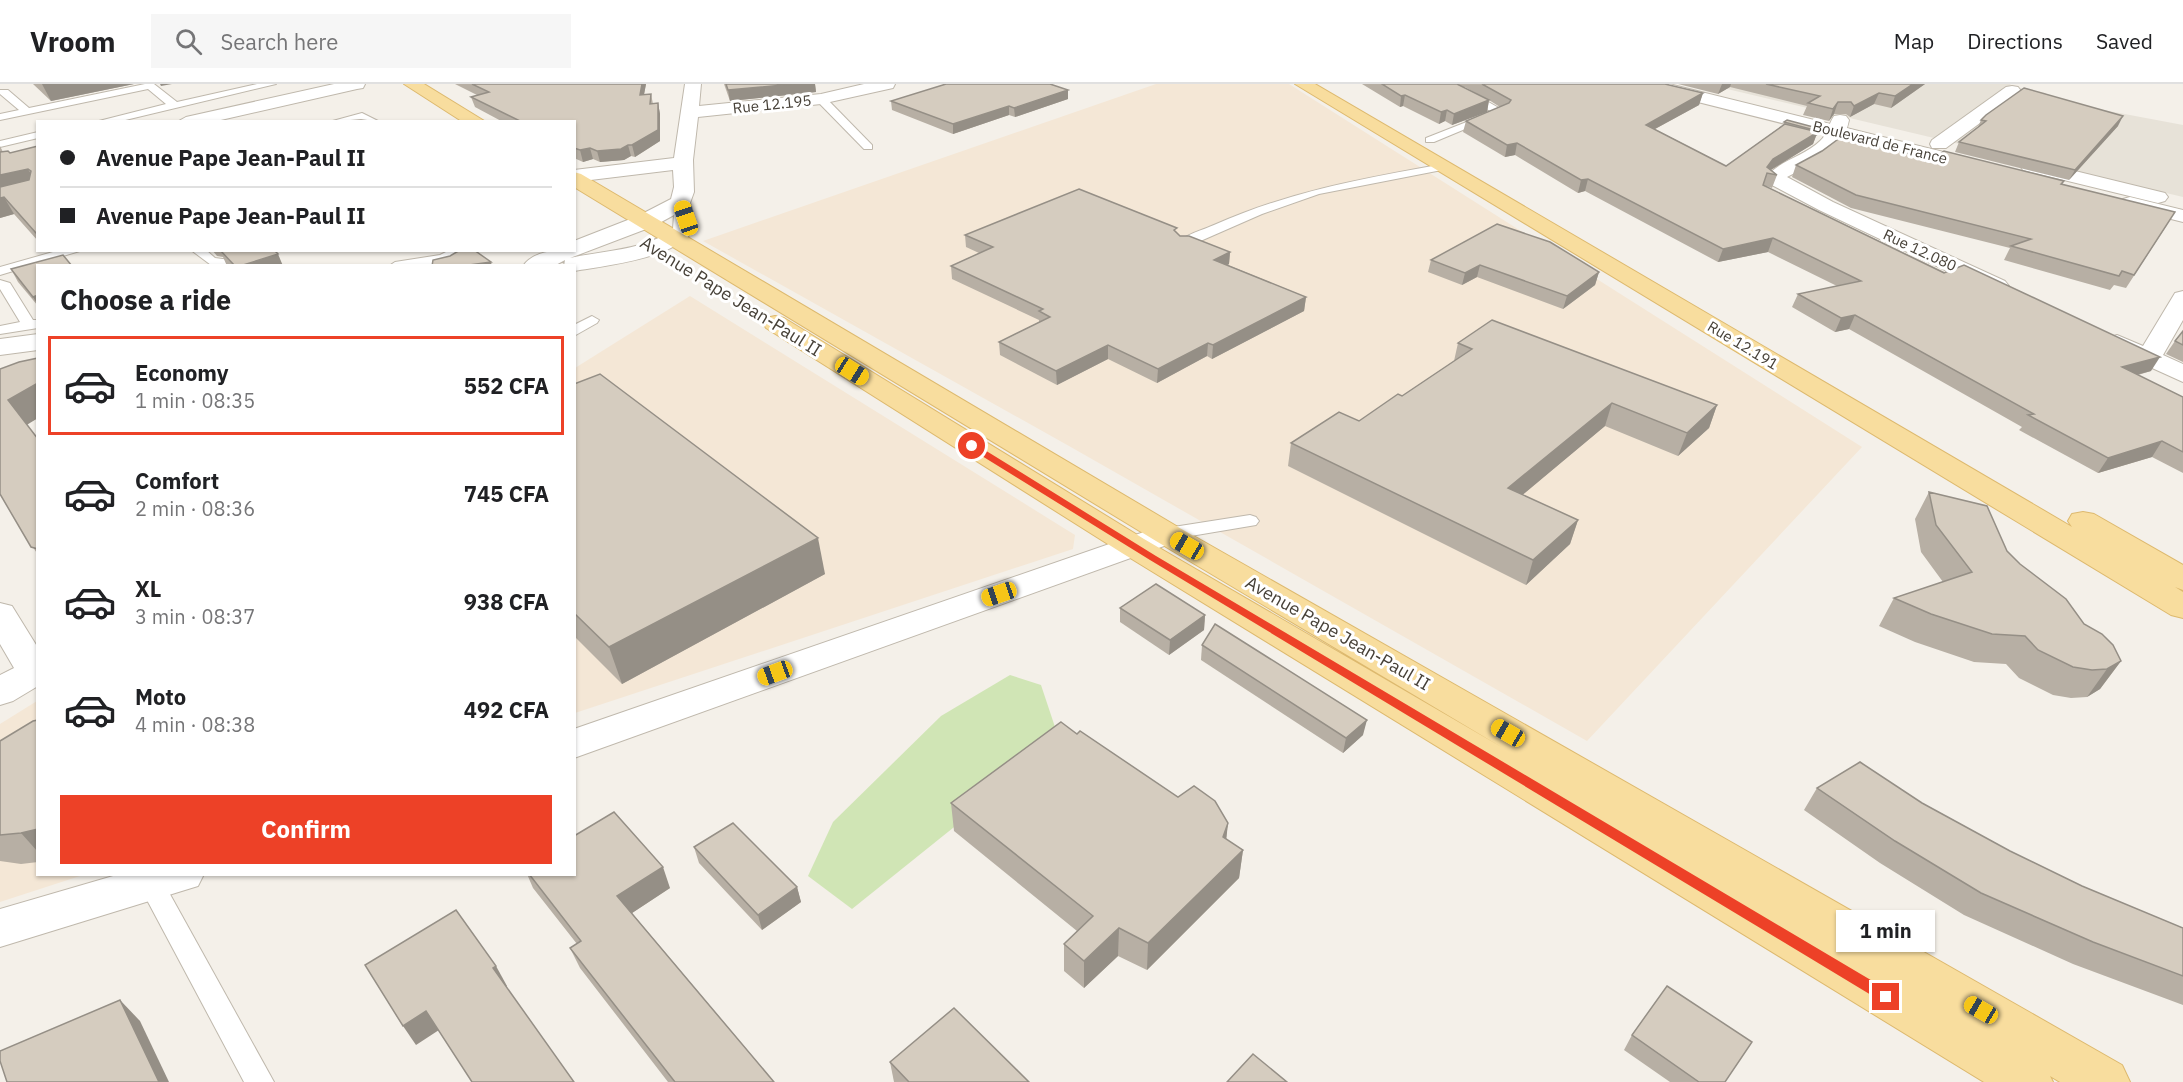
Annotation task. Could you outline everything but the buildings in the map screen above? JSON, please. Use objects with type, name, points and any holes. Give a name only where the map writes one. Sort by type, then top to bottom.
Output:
[{"type":"main road","points":[[412,84],[474,120]]},
{"type":"main road","name":"Rue 12.191","points":[[1303,84],[2183,607]]},
{"type":"main road","name":"Rue 12.191","points":[[1332,84],[2183,579]]},
{"type":"main road","points":[[394,89],[445,120]]},
{"type":"main road","name":"Avenue Pape Jean-Paul II","points":[[576,179],[649,234],[1133,546],[2028,1082]]},
{"type":"main road","name":"Avenue Pape Jean-Paul II","points":[[576,200],[649,234],[2105,1082]]},
{"type":"street","points":[[195,120],[357,84]]},
{"type":"street","points":[[576,264],[600,261],[649,234],[680,203],[685,188],[682,163],[691,112],[693,84]]},
{"type":"street","name":"Rue 12.195","points":[[691,112],[821,99],[887,84]]},
{"type":"street","name":"Boulevard de France","points":[[1648,84],[1840,126],[2004,166],[2183,216]]},
{"type":"street","name":"Boulevard de France","points":[[1690,84],[1840,126],[1939,144],[2004,166],[2183,203]]},
{"type":"street","points":[[1939,144],[2012,91]]},
{"type":"street","name":"Rue 12.080","points":[[1840,126],[1827,148],[1780,173],[1775,178],[1818,202],[2020,297]]},
{"type":"street","points":[[0,163],[28,157]]},
{"type":"street","points":[[576,177],[682,163]]},
{"type":"street","points":[[576,249],[649,234],[682,232],[686,218],[680,203]]},
{"type":"street","points":[[538,264],[566,252]]},
{"type":"street","points":[[2149,358],[2183,298]]},
{"type":"street","points":[[2095,332],[2183,374]]},
{"type":"street","points":[[576,743],[1167,534]]},
{"type":"street","points":[[0,614],[36,671],[0,692]]},
{"type":"street","points":[[0,928],[167,880]]},
{"type":"lane","points":[[109,120],[271,84]]},
{"type":"lane","points":[[0,117],[145,87],[152,87],[174,105]]},
{"type":"lane","points":[[1430,140],[1501,112],[1460,91]]},
{"type":"lane","points":[[4,92],[26,111]]},
{"type":"lane","points":[[41,120],[160,94]]},
{"type":"lane","points":[[821,99],[868,147]]},
{"type":"lane","points":[[343,120],[362,116],[371,120]]},
{"type":"lane","points":[[0,129],[36,121]]},
{"type":"lane","points":[[0,144],[36,135]]},
{"type":"lane","points":[[1184,243],[1237,218],[1314,192],[1443,167]]},
{"type":"lane","points":[[0,271],[70,252]]},
{"type":"lane","points":[[200,252],[212,261],[232,264]]},
{"type":"lane","points":[[407,264],[443,258],[458,252]]},
{"type":"lane","points":[[0,284],[5,286],[17,338]]},
{"type":"lane","points":[[576,331],[592,320]]},
{"type":"lane","points":[[1167,534],[1250,521]]},
{"type":"lane","points":[[167,880],[259,1082]]},
{"type":"shaded area","points":[[1156,84],[1289,84],[1862,447],[1587,741],[703,241]]},
{"type":"shaded area","points":[[1706,84],[2011,84],[2009,86],[2046,93],[2045,99],[2183,125],[2183,197]]},
{"type":"shaded area","points":[[690,296],[1075,535],[1073,549],[576,713],[576,367]]},
{"type":"shaded area","points":[[36,702],[36,876],[80,876],[0,902],[0,724]]},
{"type":"green space","points":[[1010,675],[1041,685],[1060,742],[852,909],[808,876],[833,822],[941,716]]},
{"type":"route","points":[[972,446],[1153,558],[1886,997]]}]
